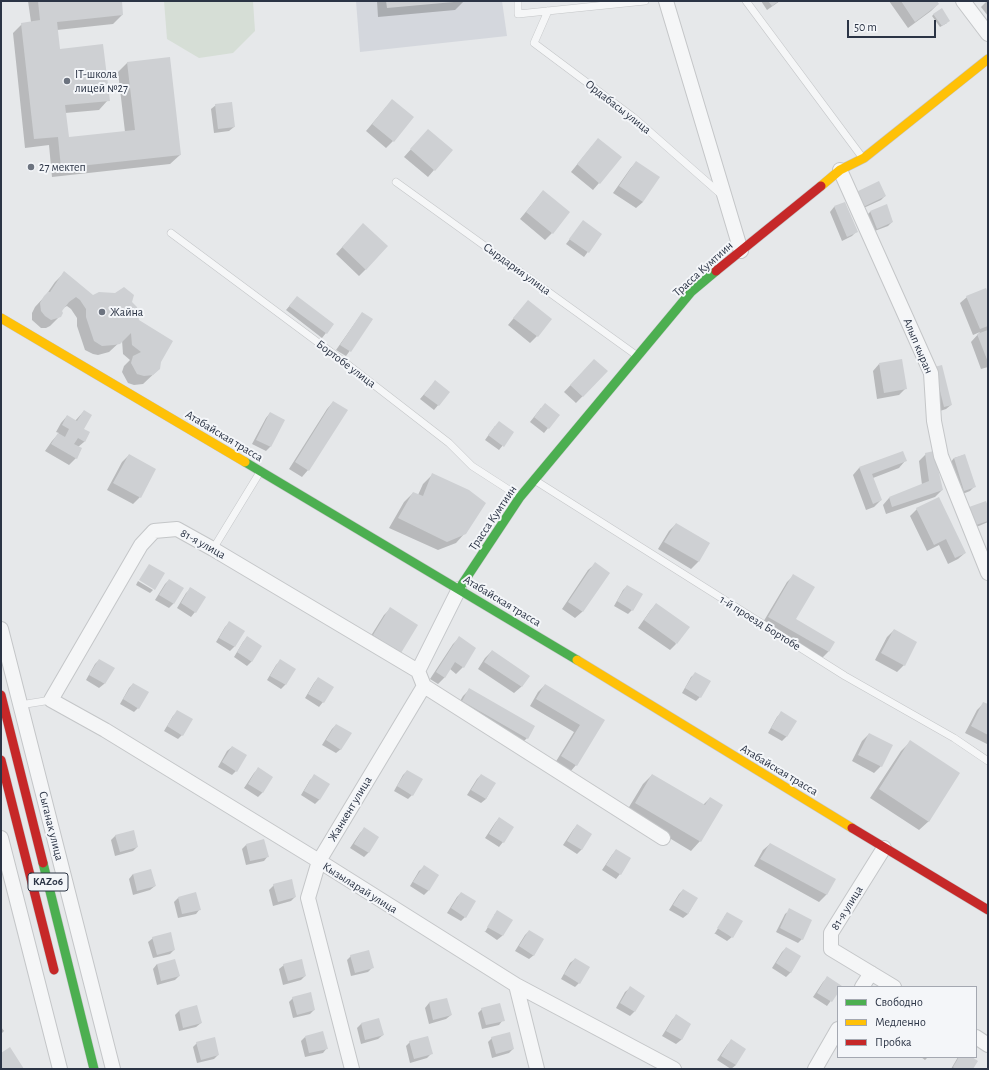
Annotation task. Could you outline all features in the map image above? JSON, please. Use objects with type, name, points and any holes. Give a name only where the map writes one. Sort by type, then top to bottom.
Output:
[{"type":"main road","name":"Трасса Кумтиин","points":[[459,589],[520,497],[691,292],[840,170],[864,158],[988,59]]},
{"type":"main road","name":"Атабайская трасса","points":[[1,318],[459,589],[988,910]]},
{"type":"main road","name":"KАZ06","points":[[1,695],[94,1069]]},
{"type":"main road","name":"KАZ06","points":[[1,760],[56,976]]},
{"type":"street","points":[[666,1],[741,251]]},
{"type":"street","points":[[963,1],[988,34]]},
{"type":"street","name":"Алып кыран","points":[[840,170],[931,373],[934,420],[941,456],[988,573]]},
{"type":"street","name":"81-я улица","points":[[51,700],[141,545],[154,531],[177,529],[418,671]]},
{"type":"street","points":[[459,589],[418,671],[424,686],[663,838]]},
{"type":"street","name":"Сыганак улица","points":[[1,629],[113,1069]]},
{"type":"street","name":"Жанкент улица","points":[[352,1069],[308,898],[319,862],[424,686]]},
{"type":"street","name":"Кызыларай улица","points":[[51,700],[105,730],[516,986],[674,1069]]},
{"type":"street","points":[[1,838],[60,1069]]},
{"type":"street","name":"81-я улица","points":[[884,848],[830,934],[831,949],[892,986]]},
{"type":"street","points":[[863,986],[871,973]]},
{"type":"street","points":[[516,986],[537,1069]]},
{"type":"street","points":[[815,1069],[837,1031]]},
{"type":"street","points":[[977,1038],[988,1045]]},
{"type":"lane","points":[[518,1],[518,14],[645,1]]},
{"type":"lane","points":[[746,1],[864,158]]},
{"type":"lane","name":"Ордабасы улица","points":[[548,11],[534,43],[633,118],[725,197]]},
{"type":"lane","name":"Сырдария улица","points":[[396,182],[637,356]]},
{"type":"lane","name":"Бортобе улица","points":[[171,233],[353,368],[449,443],[472,466],[520,497]]},
{"type":"lane","points":[[213,549],[261,472]]},
{"type":"lane","name":"1-й проезд Бортобе","points":[[535,480],[845,676],[954,738],[988,761]]},
{"type":"lane","points":[[20,705],[51,700]]},
{"type":"shaded area","points":[[164,1],[253,1],[255,31],[233,53],[199,58],[167,39]]},
{"type":"shaded area","points":[[356,1],[502,1],[507,36],[360,52]]},
{"type":"building","name":"IT-школа лицей №27","points":[[38,1],[122,1],[123,15],[57,22],[60,49],[103,44],[110,101],[65,105],[69,137],[135,130],[127,62],[170,57],[181,155],[61,168],[58,137],[34,139],[21,23],[40,20]]},
{"type":"building","points":[[386,1],[454,1],[454,2],[387,8]]},
{"type":"building","points":[[768,1],[779,1],[772,6]]},
{"type":"building","points":[[901,1],[937,1],[939,4],[915,22]]},
{"type":"building","points":[[942,8],[950,21],[942,26],[933,14]]},
{"type":"building","points":[[392,99],[414,117],[394,142],[372,124]]},
{"type":"building","points":[[232,102],[235,127],[218,129],[215,104]]},
{"type":"building","points":[[428,129],[453,150],[435,171],[410,149]]},
{"type":"building","points":[[598,138],[622,157],[600,184],[577,164]]},
{"type":"building","points":[[636,161],[660,177],[643,202],[619,186]]},
{"type":"building","points":[[879,181],[886,196],[861,208],[854,193]]},
{"type":"building","points":[[543,190],[570,212],[553,234],[526,212]]},
{"type":"building","points":[[845,202],[858,232],[847,237],[834,206]]},
{"type":"building","points":[[887,204],[893,222],[877,229],[870,211]]},
{"type":"building","points":[[583,220],[602,234],[589,253],[569,239]]},
{"type":"building","points":[[363,223],[388,246],[366,270],[342,247]]},
{"type":"building","points":[[64,271],[93,295],[99,292],[115,293],[124,287],[134,295],[132,302],[137,307],[139,320],[173,341],[161,362],[160,369],[153,375],[144,376],[137,374],[131,363],[133,356],[141,352],[132,345],[131,333],[120,344],[102,346],[94,341],[86,317],[86,309],[76,297],[69,302],[62,311],[63,313],[61,317],[51,320],[45,316],[41,311],[40,303],[44,296],[50,292]]},
{"type":"building","points":[[986,288],[988,293],[988,326],[980,329],[966,296]]},
{"type":"building","points":[[297,296],[334,324],[327,334],[289,306]]},
{"type":"building","points":[[528,300],[552,319],[538,337],[513,318]]},
{"type":"building","points":[[362,312],[373,319],[351,352],[340,345]]},
{"type":"building","points":[[988,330],[988,362],[977,334]]},
{"type":"building","points":[[594,359],[608,371],[583,397],[570,385]]},
{"type":"building","points":[[902,359],[907,389],[884,393],[879,363]]},
{"type":"building","points":[[942,365],[952,405],[944,407],[934,367]]},
{"type":"building","points":[[435,380],[450,392],[439,406],[424,395]]},
{"type":"building","points":[[333,401],[348,410],[309,471],[295,462]]},
{"type":"building","points":[[545,403],[560,415],[549,429],[534,417]]},
{"type":"building","points":[[84,410],[92,415],[84,429],[90,432],[85,442],[78,438],[74,444],[82,448],[77,459],[51,444],[58,433],[65,437],[69,429],[62,425],[67,415],[77,421]]},
{"type":"building","points":[[270,412],[285,420],[271,447],[256,440]]},
{"type":"building","points":[[499,421],[514,432],[504,447],[488,435]]},
{"type":"building","points":[[903,451],[907,461],[872,474],[882,500],[873,504],[859,467]]},
{"type":"building","points":[[934,451],[943,490],[892,507],[889,497],[929,481],[925,453]]},
{"type":"building","points":[[129,454],[156,469],[141,498],[113,483]]},
{"type":"building","points":[[965,454],[976,487],[964,491],[954,458]]},
{"type":"building","points":[[432,473],[469,490],[486,503],[466,534],[447,542],[398,518],[413,492],[423,496]]},
{"type":"building","points":[[939,497],[966,553],[955,558],[946,539],[934,545],[916,508]]},
{"type":"building","points":[[986,501],[988,506],[988,521],[976,525],[969,507]]},
{"type":"building","points":[[676,523],[710,543],[699,562],[664,542]]},
{"type":"building","points":[[595,562],[610,573],[583,612],[568,602]]},
{"type":"building","points":[[149,564],[165,573],[155,590],[139,580]]},
{"type":"building","points":[[793,574],[815,587],[796,619],[835,642],[829,652],[768,617]]},
{"type":"building","points":[[169,579],[184,588],[174,604],[159,595]]},
{"type":"building","points":[[627,585],[643,594],[633,611],[617,601]]},
{"type":"building","points":[[190,587],[206,597],[196,613],[181,603]]},
{"type":"building","points":[[656,603],[690,627],[677,644],[644,620]]},
{"type":"building","points":[[390,607],[418,625],[401,653],[373,635]]},
{"type":"building","points":[[229,621],[245,631],[235,647],[219,638]]},
{"type":"building","points":[[894,629],[917,642],[905,666],[881,653]]},
{"type":"building","points":[[247,636],[262,646],[252,662],[237,652]]},
{"type":"building","points":[[459,636],[476,648],[464,668],[455,662],[445,678],[436,672]]},
{"type":"building","points":[[492,650],[530,676],[522,687],[484,662]]},
{"type":"building","points":[[99,659],[115,668],[105,684],[89,675]]},
{"type":"building","points":[[280,659],[296,669],[286,685],[270,676]]},
{"type":"building","points":[[695,672],[711,681],[701,698],[685,688]]},
{"type":"building","points":[[318,677],[334,687],[324,703],[308,694]]},
{"type":"building","points":[[133,683],[149,692],[139,709],[123,699]]},
{"type":"building","points":[[545,684],[605,720],[577,766],[561,756],[580,725],[536,699]]},
{"type":"building","points":[[469,688],[535,726],[528,739],[462,701]]},
{"type":"building","points":[[983,702],[988,704],[988,735],[971,726]]},
{"type":"building","points":[[177,710],[193,719],[183,736],[167,726]]},
{"type":"building","points":[[781,711],[797,721],[787,737],[771,728]]},
{"type":"building","points":[[336,724],[352,733],[341,750],[326,740]]},
{"type":"building","points":[[869,733],[893,745],[882,767],[858,755]]},
{"type":"building","points":[[910,740],[960,773],[929,822],[879,789]]},
{"type":"building","points":[[232,746],[247,755],[237,772],[222,762]]},
{"type":"building","points":[[258,767],[273,777],[263,793],[248,784]]},
{"type":"building","points":[[407,770],[423,779],[413,796],[397,786]]},
{"type":"building","points":[[314,774],[330,784],[320,800],[304,791]]},
{"type":"building","points":[[481,774],[496,783],[486,799],[471,790]]},
{"type":"building","points":[[652,774],[705,805],[710,797],[723,805],[701,842],[635,803]]},
{"type":"building","points":[[499,817],[514,827],[504,843],[489,834]]},
{"type":"building","points":[[577,824],[592,834],[582,850],[567,841]]},
{"type":"building","points":[[364,827],[379,837],[369,853],[354,844]]},
{"type":"building","points":[[134,830],[138,847],[120,852],[115,835]]},
{"type":"building","points":[[264,839],[269,857],[250,861],[246,844]]},
{"type":"building","points":[[770,843],[836,879],[827,895],[760,859]]},
{"type":"building","points":[[616,849],[631,858],[621,875],[606,865]]},
{"type":"building","points":[[424,865],[439,875],[429,891],[413,882]]},
{"type":"building","points":[[151,869],[156,886],[137,891],[133,874]]},
{"type":"building","points":[[292,879],[296,897],[278,902],[273,884]]},
{"type":"building","points":[[683,889],[698,898],[688,914],[673,905]]},
{"type":"building","points":[[196,892],[201,910],[182,914],[178,897]]},
{"type":"building","points":[[461,892],[476,901],[466,918],[451,908]]},
{"type":"building","points":[[789,908],[812,920],[803,940],[780,928]]},
{"type":"building","points":[[497,910],[513,920],[503,936],[487,927]]},
{"type":"building","points":[[727,912],[743,921],[733,938],[717,928]]},
{"type":"building","points":[[529,930],[544,939],[534,956],[519,946]]},
{"type":"building","points":[[171,932],[175,950],[157,955],[152,937]]},
{"type":"building","points":[[786,947],[801,956],[791,973],[776,963]]},
{"type":"building","points":[[369,950],[374,968],[355,973],[350,955]]},
{"type":"building","points":[[575,958],[590,967],[580,984],[564,974]]},
{"type":"building","points":[[175,959],[180,976],[161,981],[157,964]]},
{"type":"building","points":[[302,959],[306,976],[288,981],[283,964]]},
{"type":"building","points":[[827,976],[842,986],[837,986],[837,994],[832,1002],[817,993]]},
{"type":"building","points":[[630,986],[645,996],[635,1012],[620,1003]]},
{"type":"building","points":[[311,992],[315,1010],[297,1015],[292,997]]},
{"type":"building","points":[[447,998],[452,1015],[433,1020],[429,1002]]},
{"type":"building","points":[[500,1003],[505,1021],[486,1025],[481,1008]]},
{"type":"building","points":[[197,1005],[202,1023],[183,1028],[179,1010]]},
{"type":"building","points":[[676,1014],[691,1024],[682,1040],[666,1031]]},
{"type":"building","points":[[379,1018],[384,1035],[365,1040],[361,1023]]},
{"type":"building","points":[[323,1031],[328,1049],[309,1053],[305,1036]]},
{"type":"building","points":[[510,1032],[514,1049],[496,1054],[491,1037]]},
{"type":"building","points":[[428,1036],[433,1054],[414,1059],[409,1041]]},
{"type":"building","points":[[215,1037],[219,1055],[201,1060],[196,1042]]},
{"type":"building","points":[[731,1039],[746,1049],[736,1065],[721,1056]]},
{"type":"building","points":[[10,1047],[24,1069],[1,1069],[1,1053]]},
{"type":"building","points":[[958,1058],[974,1058],[978,1061],[973,1069],[955,1069],[953,1067]]},
{"type":"traffic: fast","points":[[459,589],[520,497],[691,292],[716,271]]},
{"type":"traffic: fast","points":[[245,462],[577,660]]},
{"type":"traffic: fast","points":[[43,863],[94,1069]]},
{"type":"traffic: slow","points":[[821,186],[840,170],[864,158],[988,59]]},
{"type":"traffic: slow","points":[[1,318],[245,462]]},
{"type":"traffic: slow","points":[[577,660],[852,828]]},
{"type":"traffic: jam","points":[[716,271],[821,186]]},
{"type":"traffic: jam","points":[[1,695],[43,863]]},
{"type":"traffic: jam","points":[[1,760],[54,970]]},
{"type":"traffic: jam","points":[[852,828],[988,910]]},
{"type":"place","name":"IT-школа лицей №27","points":[[67,81]]},
{"type":"place","name":"27 мектеп","points":[[31,167]]},
{"type":"place","name":"Жайна","points":[[102,312]]}]
